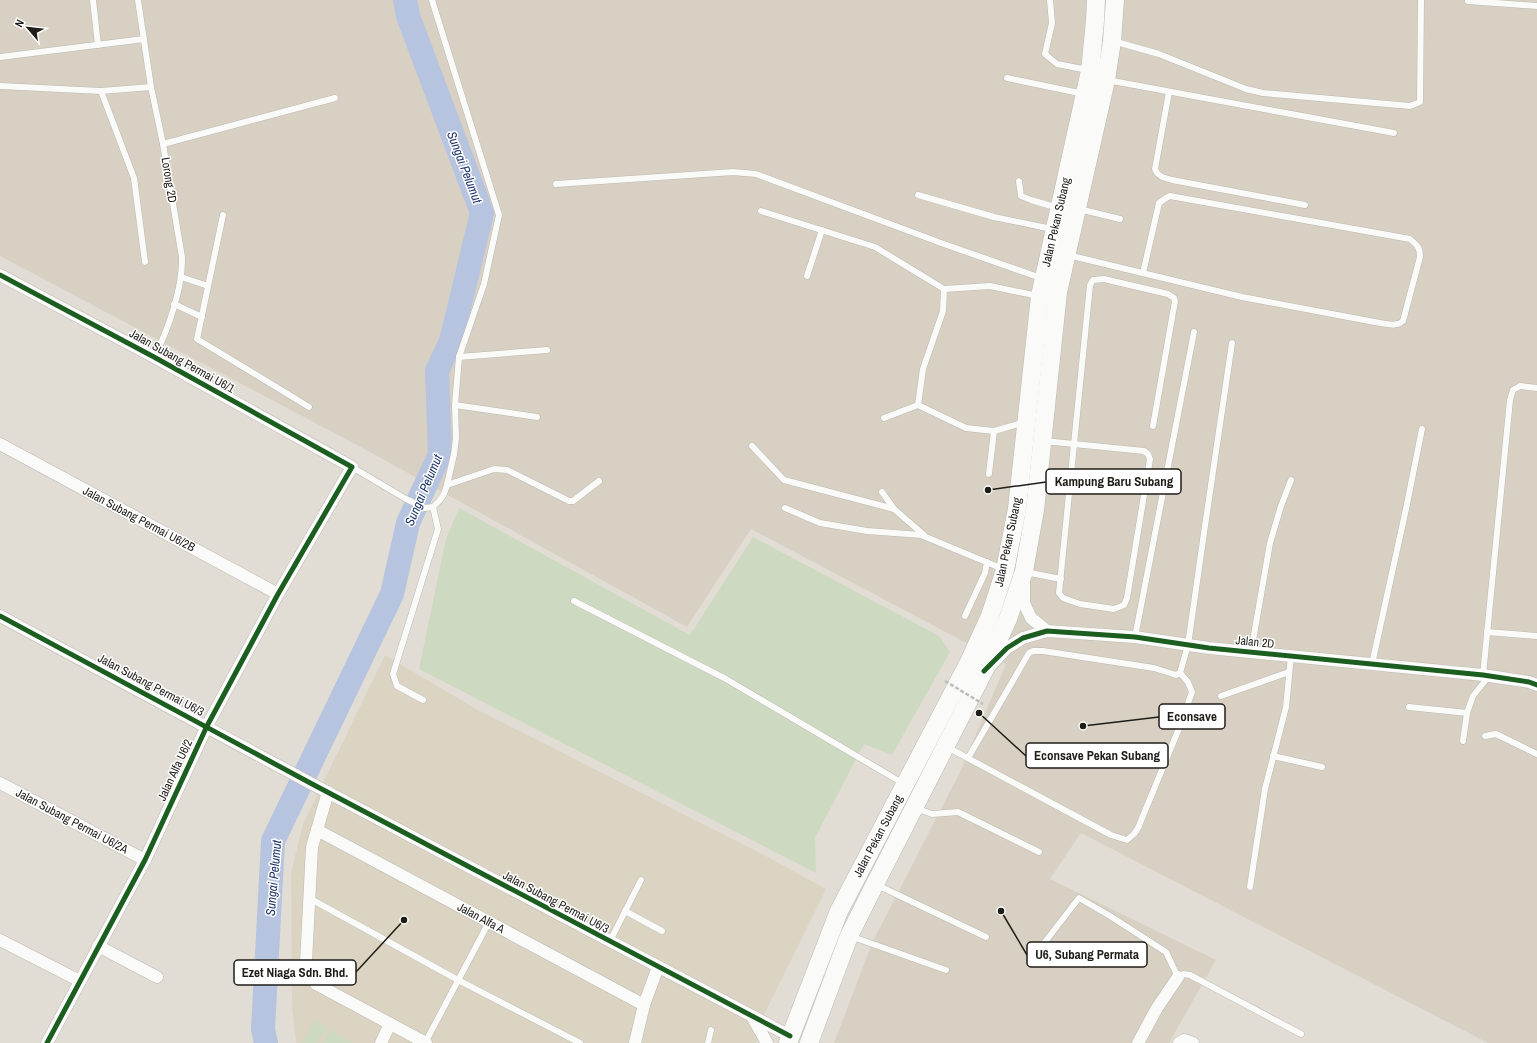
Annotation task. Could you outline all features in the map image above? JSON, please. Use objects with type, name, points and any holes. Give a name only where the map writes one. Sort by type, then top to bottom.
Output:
[{"type":"main road","name":"Jalan Pekan Subang","points":[[789,1040],[839,910],[969,662],[990,616],[1005,570],[1017,509],[1042,288],[1054,229],[1086,94],[1096,21],[1096,0]]},
{"type":"main road","name":"Jalan Pekan Subang","points":[[809,1043],[849,936],[874,884],[984,671],[1008,619],[1024,572],[1034,510],[1058,292],[1106,80],[1112,41],[1115,0]]},
{"type":"street","name":"Jalan Subang Permai U6/1","points":[[0,275],[154,357],[352,467]]},
{"type":"street","name":"Jalan Subang Permai U6/2B","points":[[0,444],[278,594]]},
{"type":"street","name":"Jalan Alfa U6/2","points":[[47,1043],[145,860],[207,726],[278,594],[352,467]]},
{"type":"street","points":[[1024,572],[1024,603],[1031,618],[1047,631]]},
{"type":"street","name":"Jalan Subang Permai U6/3","points":[[0,616],[207,726],[314,785],[753,1017],[789,1040]]},
{"type":"street","name":"Jalan 2D","points":[[984,671],[1007,648],[1023,638],[1047,631],[1135,638],[1251,652],[1486,676],[1529,682],[1537,685]]},
{"type":"street","name":"Jalan Subang Permai U6/2A","points":[[0,784],[145,860]]},
{"type":"street","points":[[328,792],[312,847],[306,962],[316,984],[426,1043]]},
{"type":"street","name":"Jalan Alfa A","points":[[317,830],[644,1005]]},
{"type":"street","points":[[0,940],[80,981]]},
{"type":"street","points":[[98,946],[157,977]]},
{"type":"street","points":[[635,1043],[644,1005],[658,967]]},
{"type":"street","points":[[1138,1043],[1157,1008],[1178,977]]},
{"type":"street","points":[[753,1017],[767,1043]]},
{"type":"street","points":[[381,1043],[390,1024]]},
{"type":"street","points":[[1179,1043],[1184,1040],[1193,1043]]},
{"type":"lane","points":[[93,0],[98,45]]},
{"type":"lane","name":"Lorong 2D","points":[[138,0],[151,87],[163,144],[182,257],[181,277],[174,304],[162,342],[154,357]]},
{"type":"lane","points":[[423,700],[397,686],[393,674],[438,529],[433,507],[439,501],[447,485],[454,454],[456,438],[455,405],[460,357],[484,284],[499,215],[432,0]]},
{"type":"lane","points":[[1050,0],[1052,23],[1045,54],[1057,64],[1090,71]]},
{"type":"lane","points":[[1112,41],[1159,54],[1246,89],[1263,93],[1410,106],[1420,102],[1421,0]]},
{"type":"lane","points":[[1468,1],[1537,6]]},
{"type":"lane","points":[[0,57],[144,39]]},
{"type":"lane","points":[[1007,78],[1086,94]]},
{"type":"lane","points":[[1106,80],[1394,133]]},
{"type":"lane","points":[[0,86],[101,91],[151,87]]},
{"type":"lane","points":[[101,91],[134,178],[145,262]]},
{"type":"lane","points":[[1169,92],[1155,169],[1157,173],[1172,180],[1305,205]]},
{"type":"lane","points":[[163,144],[335,98]]},
{"type":"lane","points":[[556,184],[733,172],[756,174],[941,243],[1042,288]]},
{"type":"lane","points":[[1019,181],[1021,196],[1059,208]]},
{"type":"lane","points":[[918,195],[994,217],[1054,229]]},
{"type":"lane","points":[[1067,254],[1143,273],[1242,297],[1395,325],[1403,321],[1420,257],[1420,248],[1410,239],[1170,196],[1159,203],[1143,273]]},
{"type":"lane","points":[[1077,209],[1120,219]]},
{"type":"lane","points":[[760,211],[875,247],[944,289],[990,286],[1042,288]]},
{"type":"lane","points":[[223,215],[197,339],[308,407]]},
{"type":"lane","points":[[807,276],[822,230]]},
{"type":"lane","points":[[181,277],[208,286]]},
{"type":"lane","points":[[1042,441],[1074,444],[1144,451],[1148,454],[1150,459],[1127,598],[1124,605],[1114,609],[1070,602],[1063,598],[1059,593],[1060,579],[1074,444],[1090,285],[1093,280],[1104,279],[1168,294],[1174,298],[1175,301],[1153,426]]},
{"type":"lane","points":[[918,405],[923,369],[943,311],[944,289]]},
{"type":"lane","points":[[174,304],[202,316]]},
{"type":"lane","points":[[1135,638],[1194,332]]},
{"type":"lane","points":[[1180,673],[1188,645],[1232,343]]},
{"type":"lane","points":[[460,357],[547,350]]},
{"type":"lane","points":[[1462,741],[1467,713],[1474,696],[1486,676],[1487,632],[1510,400],[1513,390],[1520,386],[1537,388]]},
{"type":"lane","points":[[455,405],[537,417]]},
{"type":"lane","points":[[884,418],[918,405],[966,428],[994,431],[1026,422]]},
{"type":"lane","points":[[1372,664],[1422,429]]},
{"type":"lane","points":[[988,474],[994,431]]},
{"type":"lane","points":[[752,446],[784,480],[894,509]]},
{"type":"lane","name":"Jalan Subang Permai U6/1","points":[[352,467],[406,499],[425,508],[433,507]]},
{"type":"lane","points":[[447,485],[494,469],[501,469],[506,470],[569,501],[573,501],[599,481]]},
{"type":"lane","points":[[1251,652],[1270,543],[1281,506],[1291,480]]},
{"type":"lane","points":[[882,492],[894,509],[926,538]]},
{"type":"lane","points":[[786,508],[820,523],[867,531],[920,535],[1005,570]]},
{"type":"lane","points":[[965,616],[985,573],[987,562]]},
{"type":"lane","points":[[1024,572],[1060,579]]},
{"type":"lane","points":[[574,600],[726,679],[905,785]]},
{"type":"lane","points":[[1487,632],[1537,636]]},
{"type":"lane","points":[[968,758],[1029,653],[1033,651],[1043,651],[1154,668],[1176,675],[1180,673]]},
{"type":"lane","points":[[1250,887],[1265,789],[1286,707],[1291,656]]},
{"type":"lane","points":[[1221,696],[1289,672]]},
{"type":"lane","points":[[946,746],[1111,835],[1127,840],[1138,828],[1180,726],[1192,692],[1188,682],[1180,673]]},
{"type":"lane","points":[[1409,707],[1467,713]]},
{"type":"lane","points":[[1485,736],[1496,734],[1537,754]]},
{"type":"lane","points":[[1273,756],[1322,767]]},
{"type":"lane","points":[[914,807],[932,814],[958,812],[1039,852]]},
{"type":"lane","points":[[610,941],[641,880]]},
{"type":"lane","points":[[874,884],[986,937]]},
{"type":"lane","points":[[309,898],[458,980],[580,1043]]},
{"type":"lane","points":[[1031,960],[1079,898],[1166,952],[1178,977],[1183,974],[1190,975],[1301,1034]]},
{"type":"lane","points":[[625,910],[662,931]]},
{"type":"lane","points":[[426,1043],[489,922]]},
{"type":"lane","points":[[849,936],[946,970]]},
{"type":"lane","points":[[708,1043],[710,1030]]},
{"type":"path","points":[[945,681],[983,704]]},
{"type":"shaded area","points":[[0,0],[1537,0],[1537,1043],[1488,1043],[1081,833],[1050,879],[1216,960],[1169,1043],[834,1043],[872,943],[959,774],[1006,664],[751,529],[687,627],[368,451],[0,256]]},
{"type":"shaded area","points":[[385,655],[476,709],[764,855],[826,889],[761,1021],[757,1043],[296,1043],[292,1005],[291,873],[303,824]]},
{"type":"green space","points":[[459,508],[690,635],[753,537],[939,636],[950,652],[892,755],[864,744],[815,838],[816,873],[419,669],[446,539]]},
{"type":"green space","points":[[314,1021],[327,1027],[318,1043],[302,1043]]},
{"type":"green space","points":[[330,1030],[353,1043],[323,1043]]},
{"type":"waterway","name":"Sungai Pelumut","points":[[266,1043],[263,1029],[273,841],[392,594],[408,523],[440,454],[437,371],[451,341],[482,213],[408,16],[405,0]]},
{"type":"cycle path","points":[[0,275],[154,357],[352,467],[278,594],[207,726],[145,860],[47,1043]]},
{"type":"cycle path","points":[[0,616],[314,785],[790,1036]]},
{"type":"cycle path","points":[[984,671],[1007,648],[1023,638],[1047,631],[1135,637],[1209,648],[1483,675],[1529,682],[1537,685]]},
{"type":"place","name":"Kampung Baru Subang","points":[[988,490]]},
{"type":"place","name":"Econsave Pekan Subang","points":[[979,713]]},
{"type":"place","name":"Econsave","points":[[1083,726]]},
{"type":"place","name":"U6, Subang Permata","points":[[1001,911]]},
{"type":"place","name":"Ezet Niaga Sdn. Bhd.","points":[[404,920]]}]
